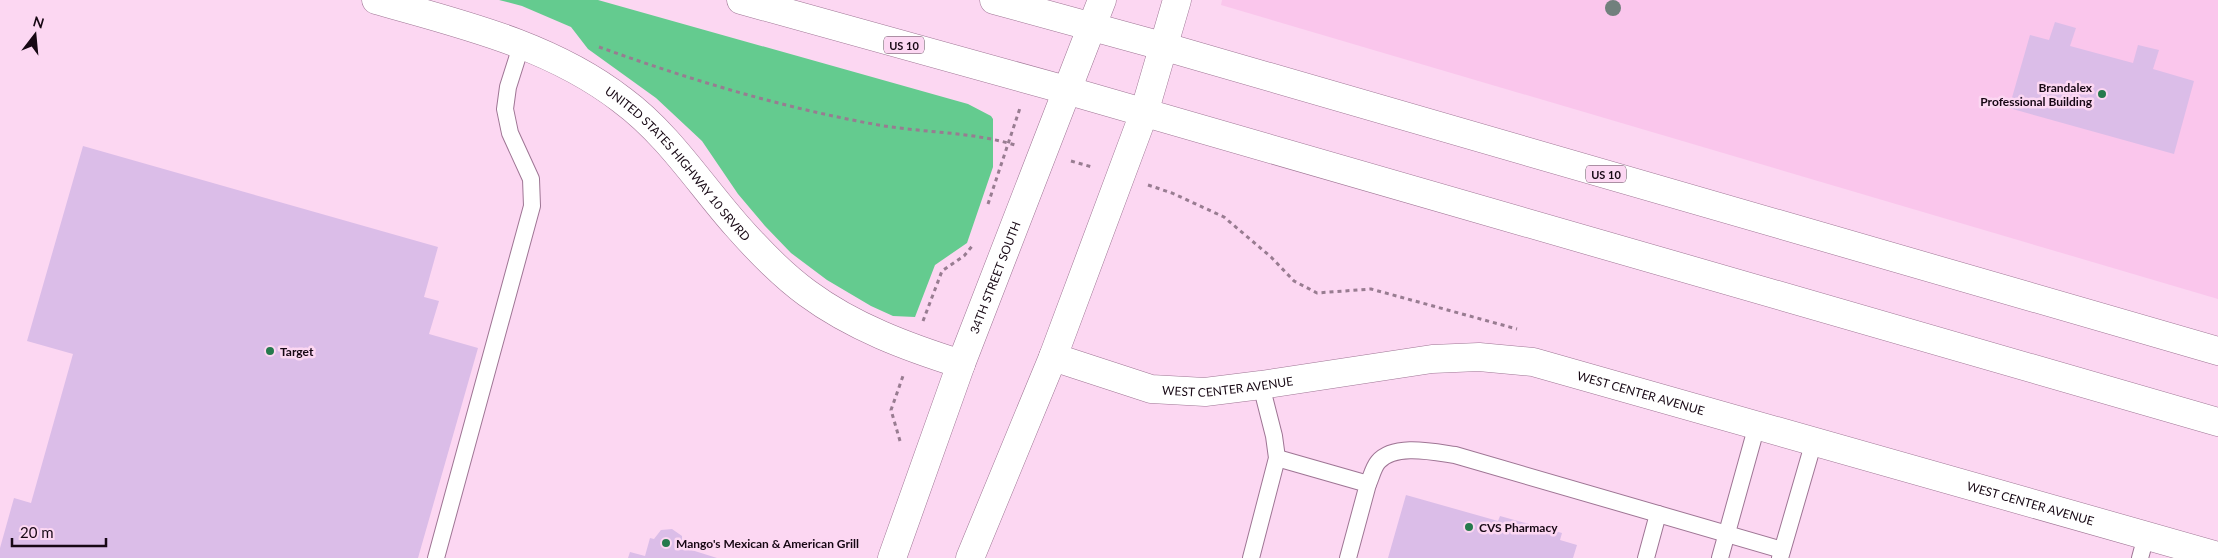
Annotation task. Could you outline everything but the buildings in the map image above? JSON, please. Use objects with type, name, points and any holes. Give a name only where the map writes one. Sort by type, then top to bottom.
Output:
[{"type":"main road","name":"UNITED STATES HIGHWAY 10 SRVRD","points":[[376,0],[461,24],[522,46],[579,70],[624,100],[662,136],[736,225],[767,259],[807,293],[856,324],[913,348],[961,364]]},
{"type":"main road","name":"US 10","points":[[741,0],[1066,90],[2218,422]]},
{"type":"main road","name":"US 10","points":[[994,0],[1162,46],[2218,351]]},
{"type":"main road","name":"34TH STREET SOUTH","points":[[892,558],[961,364],[1102,0]]},
{"type":"main road","points":[[970,558],[1053,357],[1144,113],[1162,46],[1177,0]]},
{"type":"main road","name":"WEST CENTER AVENUE","points":[[1053,357],[1151,389],[1205,392],[1432,359],[1479,358],[1533,362],[1814,441],[2143,547],[2218,556]]},
{"type":"lane","points":[[436,558],[532,206],[530,180],[510,133],[505,109],[508,87],[522,46]]},
{"type":"lane","points":[[1250,558],[1277,458],[1274,436],[1261,385]]},
{"type":"lane","points":[[1720,558],[1757,425]]},
{"type":"lane","points":[[1348,558],[1368,484],[1378,462],[1394,453],[1420,450],[1455,455],[1727,533],[1781,554],[1814,441]]},
{"type":"lane","points":[[1277,458],[1368,484]]},
{"type":"lane","points":[[1646,558],[1658,514]]},
{"type":"path","points":[[598,46],[671,73],[826,115],[875,124],[991,138],[1010,143]]},
{"type":"shaded area","points":[[1222,0],[2218,0],[2218,299],[1221,5]]},
{"type":"green space","points":[[499,0],[598,0],[968,104],[991,116],[993,119],[993,167],[967,243],[935,265],[915,317],[893,316],[871,306],[827,280],[791,253],[738,194],[702,141],[656,98],[588,49],[571,27],[522,6]]},
{"type":"place","name":"Brandalex Professional Building","points":[[2102,94]]},
{"type":"place","name":"Target","points":[[270,351]]},
{"type":"place","name":"CVS Pharmacy","points":[[1469,527]]},
{"type":"place","name":"Mango's Mexican & American Grill","points":[[666,543]]}]
